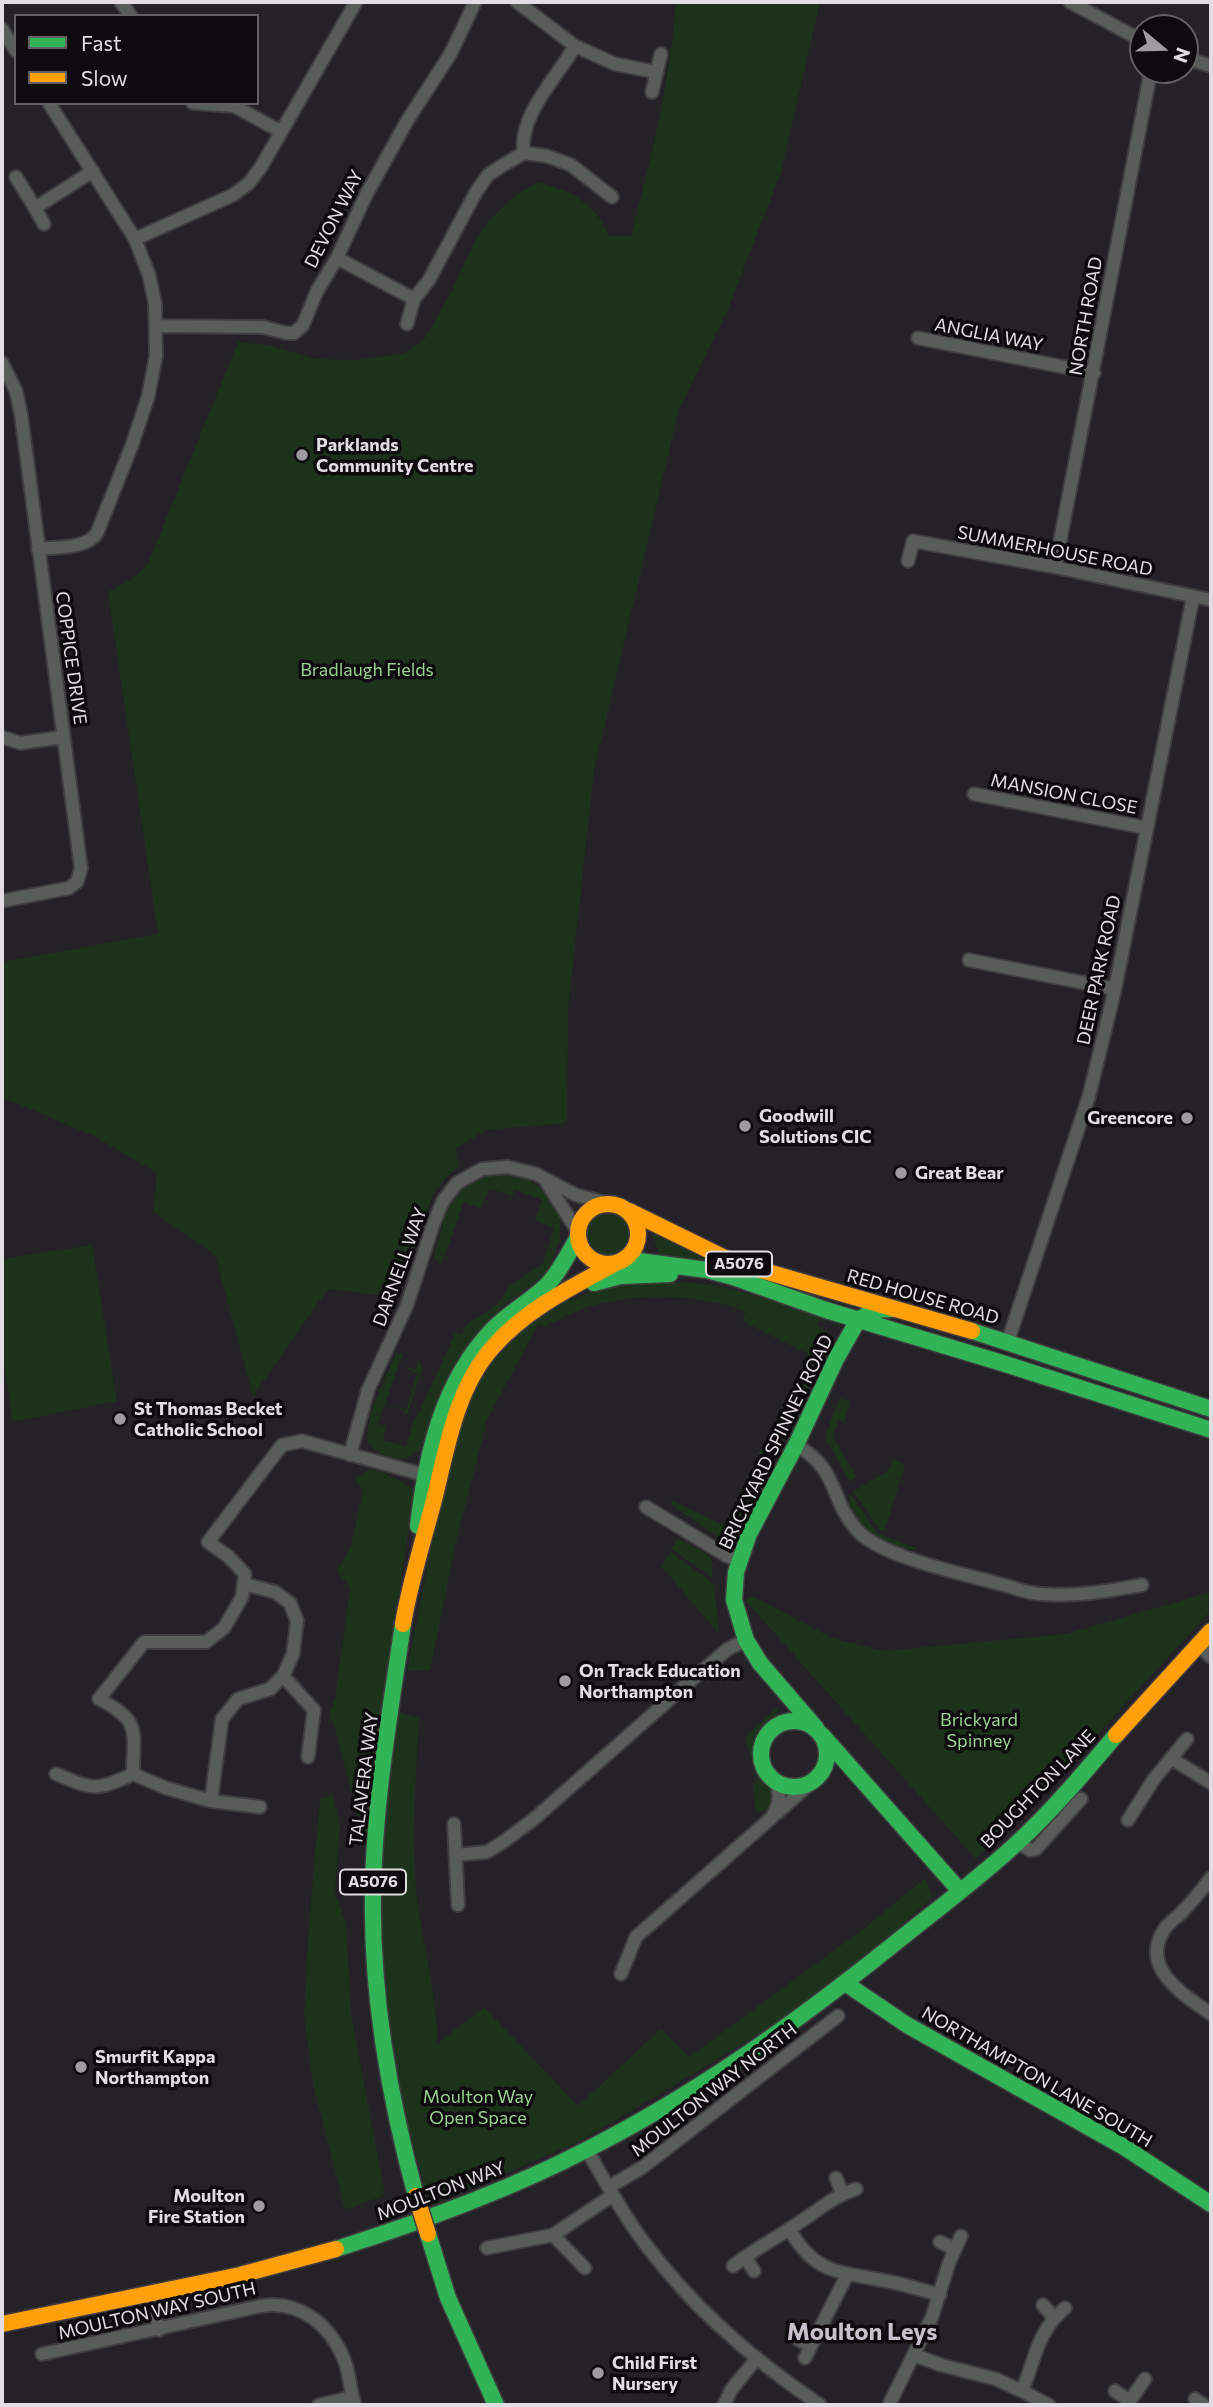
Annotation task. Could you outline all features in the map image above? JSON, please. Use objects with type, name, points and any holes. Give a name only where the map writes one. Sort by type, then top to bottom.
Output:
[{"type":"main road","points":[[414,1568],[421,1498],[435,1432],[461,1370],[491,1330],[553,1278],[578,1235],[582,1218],[589,1210],[607,1203],[615,1204],[635,1219],[638,1237],[636,1246],[620,1261]]},
{"type":"main road","name":"RED HOUSE ROAD","points":[[629,1212],[733,1262],[856,1297],[1012,1350],[1211,1409]]},
{"type":"main road","points":[[578,1235],[580,1246],[592,1259],[600,1263],[620,1261],[708,1270],[864,1318],[893,1331]]},
{"type":"main road","name":"TALAVERA WAY","points":[[496,2405],[448,2298],[416,2196],[398,2125],[384,2045],[374,1951],[373,1882],[377,1817],[414,1568],[459,1408],[479,1366],[511,1328],[532,1311],[620,1261]]},
{"type":"main road","points":[[558,1296],[621,1276],[733,1277]]},
{"type":"main road","points":[[854,1343],[864,1318],[865,1303],[856,1297]]},
{"type":"main road","points":[[864,1318],[874,1310],[896,1310]]},
{"type":"main road","name":"BRICKYARD SPINNEY ROAD","points":[[864,1318],[826,1382],[749,1534],[738,1560],[734,1600],[746,1640],[760,1663],[960,1891]]},
{"type":"main road","points":[[826,1382],[854,1343],[869,1330],[893,1331],[1012,1350],[1134,1406],[1211,1430]]},
{"type":"main road","name":"BOUGHTON LANE","points":[[845,1983],[1017,1842],[1211,1631]]},
{"type":"main road","points":[[780,1725],[786,1691]]},
{"type":"main road","points":[[816,1779],[827,1755],[819,1731],[798,1722],[780,1725],[772,1730],[762,1747],[764,1767],[776,1782],[790,1787],[806,1786],[829,1771],[862,1781]]},
{"type":"main road","name":"MOULTON WAY","points":[[3,2324],[245,2275],[350,2245],[498,2190],[587,2150],[638,2122],[725,2068],[845,1983]]},
{"type":"main road","name":"NORTHAMPTON LANE SOUTH","points":[[845,1983],[863,1998],[920,2033],[1112,2142],[1211,2204]]},
{"type":"street","points":[[135,239],[242,190],[261,167],[356,2]]},
{"type":"street","name":"DEVON WAY","points":[[157,326],[264,327],[286,333],[294,332],[303,325],[309,316],[317,291],[337,258],[366,195],[407,121],[451,52],[475,2]]},
{"type":"street","points":[[521,3],[575,46],[615,64],[656,72]]},
{"type":"street","points":[[1074,3],[1129,33]]},
{"type":"street","points":[[2,29],[14,48]]},
{"type":"street","points":[[524,153],[522,140],[527,120],[575,46]]},
{"type":"street","points":[[652,92],[661,54]]},
{"type":"street","name":"NORTH ROAD","points":[[1055,567],[1148,84]]},
{"type":"street","points":[[38,549],[81,543],[94,538],[97,533],[148,397],[154,370],[157,326],[153,288],[135,239],[50,105]]},
{"type":"street","points":[[220,105],[234,106],[280,131]]},
{"type":"street","points":[[407,324],[414,299],[429,280],[467,206],[488,175],[524,153],[547,156],[571,165],[612,197]]},
{"type":"street","points":[[35,208],[93,171]]},
{"type":"street","points":[[16,177],[44,224]]},
{"type":"street","points":[[337,258],[414,299]]},
{"type":"street","name":"ANGLIA WAY","points":[[918,338],[1094,373]]},
{"type":"street","name":"COPPICE DRIVE","points":[[2,363],[18,402],[81,860],[80,877],[74,885],[63,890],[2,901]]},
{"type":"street","name":"SUMMERHOUSE ROAD","points":[[908,561],[913,541],[1211,600]]},
{"type":"street","name":"DEER PARK ROAD","points":[[1012,1350],[1040,1270],[1047,1228],[1089,1096],[1115,989],[1193,597]]},
{"type":"street","points":[[2,737],[20,743],[64,737]]},
{"type":"street","name":"MANSION CLOSE","points":[[974,794],[1147,828]]},
{"type":"street","points":[[969,960],[1115,989]]},
{"type":"street","name":"DARNELL WAY","points":[[350,1455],[368,1390],[401,1320],[434,1222],[449,1192],[470,1175],[494,1167],[519,1168],[576,1195],[607,1203]]},
{"type":"street","points":[[545,1180],[578,1235]]},
{"type":"street","points":[[133,1774],[133,1725],[122,1710],[99,1699],[144,1642],[206,1642],[224,1628],[242,1597],[245,1574],[229,1557],[208,1542],[282,1445],[302,1441],[425,1475]]},
{"type":"street","points":[[796,1445],[817,1460],[825,1470],[857,1530],[880,1547],[957,1572],[1039,1594],[1093,1594],[1142,1585]]},
{"type":"street","points":[[646,1507],[738,1560]]},
{"type":"street","points":[[211,1801],[222,1719],[238,1699],[270,1689],[283,1676],[293,1654],[297,1621],[290,1603],[275,1592],[244,1584]]},
{"type":"street","points":[[456,1856],[487,1852],[534,1819],[696,1676],[729,1649],[746,1640]]},
{"type":"street","points":[[1198,1644],[1211,1657]]},
{"type":"street","points":[[283,1676],[314,1710],[308,1757]]},
{"type":"street","points":[[1128,1820],[1154,1779],[1187,1739]]},
{"type":"street","points":[[1172,1759],[1211,1783]]},
{"type":"street","points":[[56,1774],[86,1787],[104,1788],[133,1774],[166,1788],[211,1801],[260,1807]]},
{"type":"street","points":[[621,1974],[636,1937],[816,1779]]},
{"type":"street","points":[[768,1823],[778,1806],[779,1790],[776,1782]]},
{"type":"street","points":[[1017,1842],[1030,1850],[1036,1849],[1081,1799]]},
{"type":"street","points":[[454,1824],[458,1905]]},
{"type":"street","points":[[1211,1878],[1162,1933],[1157,1951],[1165,1978],[1211,2014]]},
{"type":"street","name":"MOULTON WAY NORTH","points":[[487,2248],[553,2235],[838,2016]]},
{"type":"street","points":[[587,2150],[643,2240],[695,2303],[757,2358],[820,2405]]},
{"type":"street","points":[[836,2178],[842,2193]]},
{"type":"street","points":[[733,2266],[762,2244],[842,2193],[856,2189]]},
{"type":"street","points":[[789,2229],[803,2251],[823,2266],[847,2275],[885,2280],[940,2295]]},
{"type":"street","points":[[553,2235],[585,2268]]},
{"type":"street","points":[[889,2405],[932,2318],[961,2236]]},
{"type":"street","points":[[940,2242],[955,2249]]},
{"type":"street","points":[[745,2257],[754,2271]]},
{"type":"street","points":[[797,2339],[808,2352],[847,2275]]},
{"type":"street","points":[[151,2295],[159,2330]]},
{"type":"street","name":"MOULTON WAY SOUTH","points":[[42,2354],[263,2305],[280,2304],[296,2308],[326,2332],[345,2363],[353,2401]]},
{"type":"street","points":[[1043,2305],[1054,2318]]},
{"type":"street","points":[[1021,2391],[1032,2367],[1041,2335],[1065,2308]]},
{"type":"street","points":[[914,2355],[996,2379],[1049,2405]]},
{"type":"street","points":[[724,2405],[731,2390],[757,2358]]},
{"type":"street","points":[[1115,2391],[1128,2403],[1145,2379]]},
{"type":"street","points":[[319,2405],[353,2401]]},
{"type":"green space","name":"Bradlaugh Fields","points":[[676,2],[820,2],[781,172],[728,309],[679,409],[594,770],[568,1009],[567,1123],[486,1130],[455,1149],[459,1166],[433,1194],[396,1297],[328,1289],[253,1396],[215,1255],[153,1212],[157,1173],[94,1136],[2,1097],[2,962],[158,934],[108,592],[132,579],[148,564],[238,342],[268,345],[316,359],[358,360],[404,353],[423,341],[449,297],[475,241],[489,220],[517,194],[538,182],[581,200],[597,215],[608,236],[631,236],[664,91]]},
{"type":"green space","points":[[495,1173],[522,1177],[548,1192],[561,1217],[559,1242],[547,1273],[501,1308],[467,1345],[439,1397],[421,1448],[409,1457],[387,1456],[368,1443],[369,1421],[396,1354],[403,1354],[385,1404],[406,1410],[417,1374],[401,1365],[416,1370],[419,1360],[422,1369],[408,1413],[404,1415],[405,1410],[384,1405],[378,1424],[386,1426],[383,1440],[406,1446],[414,1419],[455,1333],[462,1335],[466,1325],[498,1304],[509,1286],[543,1263],[554,1228],[535,1221],[542,1200],[515,1190],[512,1196],[489,1188],[481,1209],[464,1202],[441,1265],[434,1257],[450,1204],[457,1194],[478,1179]]},
{"type":"green space","points":[[608,1210],[624,1217],[631,1233],[624,1249],[608,1256],[592,1249],[585,1233],[592,1217]]},
{"type":"green space","points":[[649,1226],[711,1258],[709,1266],[661,1258]]},
{"type":"green space","points":[[92,1245],[117,1401],[13,1422],[2,1355],[2,1259]]},
{"type":"green space","points":[[651,1281],[722,1287],[837,1319],[840,1327],[820,1317],[817,1325],[832,1335],[832,1344],[792,1418],[782,1448],[762,1482],[723,1541],[672,1505],[671,1500],[724,1525],[808,1354],[742,1321],[746,1311],[709,1301],[671,1297],[633,1298],[582,1309],[545,1326],[538,1324],[487,1420],[457,1538],[430,1670],[407,1671],[454,1446],[465,1407],[476,1382],[499,1351],[516,1334],[556,1306],[602,1289]]},
{"type":"green space","points":[[809,1393],[811,1394],[788,1449],[740,1536],[734,1542],[723,1546],[764,1487],[785,1448],[794,1419]]},
{"type":"green space","points":[[839,1398],[850,1401],[844,1423],[838,1421],[833,1437],[857,1477],[850,1482],[825,1438]]},
{"type":"green space","points":[[893,1459],[905,1465],[884,1532],[879,1530],[853,1492],[887,1471]]},
{"type":"green space","points":[[363,1472],[381,1472],[414,1488],[365,1844],[329,1714],[335,1699],[350,1588],[337,1571],[351,1546],[363,1490],[355,1480]]},
{"type":"green space","points":[[851,1494],[877,1533],[919,1549],[897,1546],[871,1533],[853,1515],[849,1504]]},
{"type":"green space","points":[[678,1538],[711,1557],[713,1578],[671,1549]]},
{"type":"green space","points":[[670,1551],[714,1584],[719,1634],[662,1567]]},
{"type":"green space","name":"Brickyard Spinney","points":[[1211,1592],[1211,1610],[1078,1756],[976,1859],[745,1600],[754,1597],[832,1638],[883,1651],[1066,1634]]},
{"type":"green space","points":[[778,1707],[775,1719],[760,1739],[757,1752],[759,1762],[775,1786],[775,1803],[768,1810],[756,1811],[753,1785],[757,1781],[745,1737]]},
{"type":"green space","name":"Moulton Way Open Space","points":[[398,1712],[419,1718],[414,1859],[421,1923],[433,1992],[437,2044],[484,2007],[578,2106],[661,2029],[689,2057],[866,1927],[925,1878],[933,1897],[880,1945],[783,2019],[580,2141],[430,2206],[401,2101],[383,1970],[380,1860]]},
{"type":"green space","points":[[333,1795],[340,1826],[335,1892],[346,1923],[351,2014],[385,2195],[345,2210],[313,2083],[304,2016],[320,1799]]},
{"type":"traffic: fast","points":[[418,1526],[426,1473],[439,1421],[460,1373],[492,1330],[551,1281],[578,1237]]},
{"type":"traffic: fast","points":[[624,1259],[707,1270],[733,1277],[826,1310],[1211,1430]]},
{"type":"traffic: fast","points":[[594,1283],[621,1276],[670,1274]]},
{"type":"traffic: fast","points":[[816,1728],[760,1663],[746,1640],[734,1600],[736,1572],[749,1534],[858,1320],[874,1310],[893,1309]]},
{"type":"traffic: fast","points":[[972,1331],[1211,1409]]},
{"type":"traffic: fast","points":[[403,1624],[380,1792],[374,1859],[373,1932],[379,2008],[390,2084],[416,2196]]},
{"type":"traffic: fast","points":[[794,1721],[807,1724],[817,1731],[824,1741],[827,1754],[824,1767],[817,1777],[807,1784],[794,1787],[781,1784],[771,1777],[764,1767],[761,1754],[764,1741],[771,1731],[781,1724],[794,1721]]},
{"type":"traffic: fast","points":[[822,1735],[960,1891]]},
{"type":"traffic: fast","points":[[336,2249],[432,2217],[526,2179],[626,2129],[743,2057],[817,2004],[985,1871],[1042,1818],[1116,1735]]},
{"type":"traffic: fast","points":[[845,1983],[907,2025],[1124,2147],[1211,2204]]},
{"type":"traffic: fast","points":[[428,2234],[448,2298],[496,2405]]},
{"type":"traffic: slow","points":[[602,1204],[614,1204],[633,1217],[638,1234],[636,1246],[625,1259],[614,1264],[602,1264],[583,1251],[578,1240],[578,1228],[591,1209],[602,1204]]},
{"type":"traffic: slow","points":[[629,1211],[733,1262],[972,1331]]},
{"type":"traffic: slow","points":[[403,1624],[454,1419],[480,1363],[520,1321],[566,1290],[616,1263]]},
{"type":"traffic: slow","points":[[1116,1735],[1211,1631]]},
{"type":"traffic: slow","points":[[416,2196],[428,2234]]},
{"type":"traffic: slow","points":[[2,2324],[240,2275],[336,2249]]},
{"type":"place","name":"Parklands Community Centre","points":[[302,455]]},
{"type":"place","name":"Greencore","points":[[1187,1118]]},
{"type":"place","name":"Goodwill Solutions CIC","points":[[745,1126]]},
{"type":"place","name":"Great Bear","points":[[901,1173]]},
{"type":"place","name":"St Thomas Becket Catholic School","points":[[120,1419]]},
{"type":"place","name":"On Track Education Northampton","points":[[565,1681]]},
{"type":"place","name":"Smurfit Kappa Northampton","points":[[81,2067]]},
{"type":"place","name":"Moulton Fire Station","points":[[259,2206]]},
{"type":"place","name":"Child First Nursery","points":[[598,2373]]},
{"type":"district","name":"Moulton Leys","points":[[862,2332]]}]
